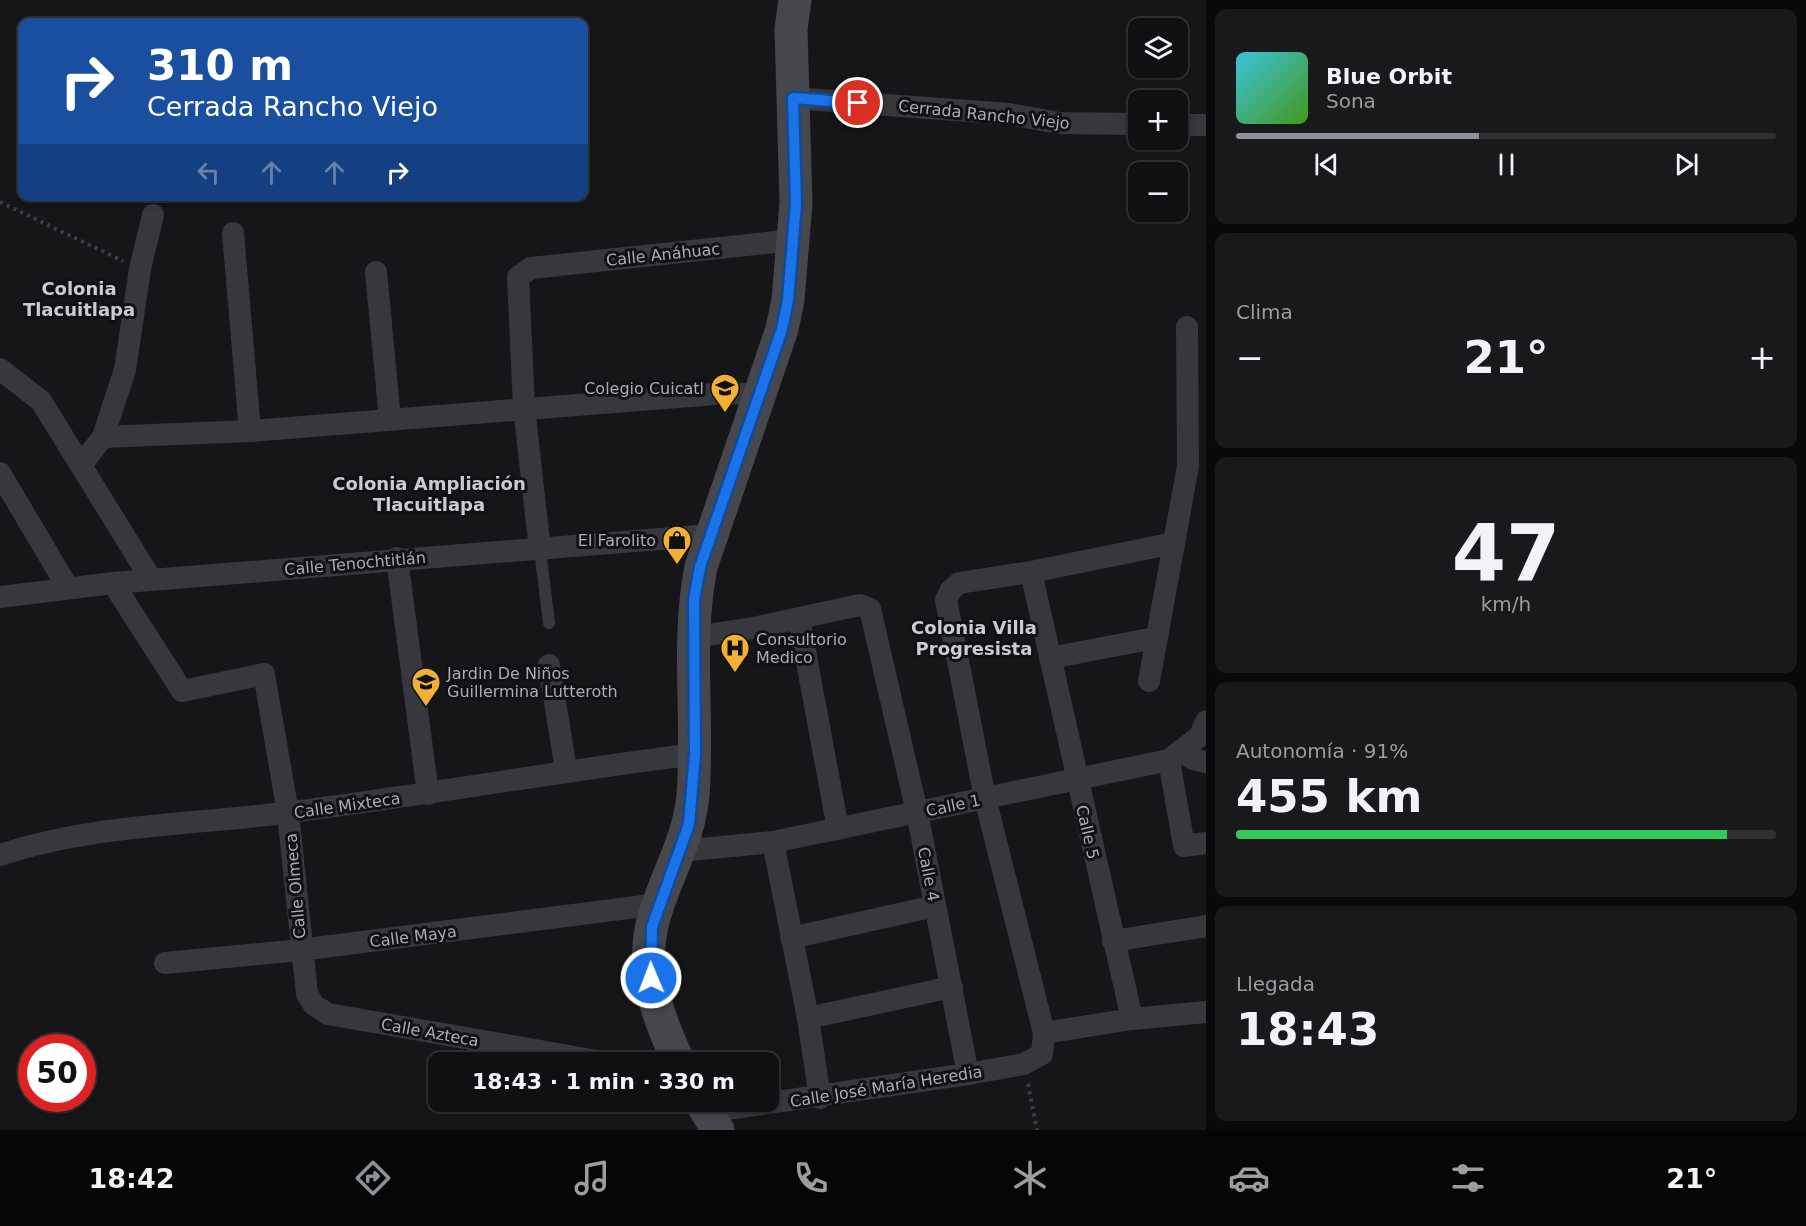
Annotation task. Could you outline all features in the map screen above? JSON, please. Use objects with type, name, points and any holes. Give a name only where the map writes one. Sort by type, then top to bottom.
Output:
[{"type":"main road","points":[[674,1052],[660,1021],[651,978],[652,927],[689,824],[695,754],[694,600],[710,535],[760,395],[786,310],[794,240],[791,29],[795,0]]},
{"type":"street","name":"Cerrada Rancho Viejo","points":[[793,98],[1009,114],[1059,123],[1128,124]]},
{"type":"street","points":[[1188,125],[1206,125]]},
{"type":"street","points":[[82,464],[103,437],[125,370],[140,269],[153,215]]},
{"type":"street","points":[[233,233],[250,431]]},
{"type":"street","name":"Calle Anáhuac","points":[[524,408],[517,285],[518,277],[531,268],[794,240]]},
{"type":"street","points":[[376,272],[390,419]]},
{"type":"street","points":[[1149,681],[1188,466],[1187,327]]},
{"type":"street","points":[[0,369],[40,401],[82,464],[151,579]]},
{"type":"street","points":[[103,437],[250,431],[728,393],[760,395]]},
{"type":"street","points":[[524,408],[540,550]]},
{"type":"street","points":[[0,473],[68,588]]},
{"type":"street","name":"Calle Tenochtitlán","points":[[0,597],[151,579],[710,535]]},
{"type":"street","points":[[1024,1064],[1042,1054],[1044,1033],[985,798],[946,600],[951,590],[959,583],[1031,572],[1174,543]]},
{"type":"street","points":[[397,558],[428,794]]},
{"type":"street","name":"Calle 5","points":[[1031,572],[1132,1019]]},
{"type":"street","name":"Calle Olmeca","points":[[113,583],[182,690],[264,674],[288,813],[300,950],[307,994],[315,1005],[328,1014]]},
{"type":"street","name":"Calle 4","points":[[799,619],[866,606],[870,609],[917,812],[968,1074]]},
{"type":"street","points":[[694,637],[799,619],[838,829]]},
{"type":"street","points":[[1050,658],[1155,638]]},
{"type":"street","points":[[549,665],[566,770]]},
{"type":"street","points":[[1175,756],[1200,736],[1206,721]]},
{"type":"street","name":"Calle Mixteca","points":[[0,855],[27,846],[107,831],[288,813],[428,794],[566,770],[695,754]]},
{"type":"street","points":[[1175,756],[1206,762]]},
{"type":"street","points":[[1175,756],[1195,845]]},
{"type":"street","name":"Calle 1","points":[[681,851],[773,842],[1175,756]]},
{"type":"street","points":[[773,842],[808,1018],[820,1098]]},
{"type":"street","name":"Calle Maya","points":[[165,963],[300,950],[659,904]]},
{"type":"street","points":[[791,938],[935,906]]},
{"type":"street","points":[[1113,942],[1206,927]]},
{"type":"street","points":[[808,1018],[952,987]]},
{"type":"street","points":[[1044,1033],[1132,1019],[1206,1012]]},
{"type":"street","name":"Calle Azteca","points":[[328,1014],[546,1052]]},
{"type":"street","name":"Calle José María Heredia","points":[[709,1114],[1024,1064]]},
{"type":"lane","points":[[540,550],[549,623]]},
{"type":"path","points":[[0,202],[140,269]]},
{"type":"path","points":[[1024,1064],[1037,1130]]},
{"type":"place","name":"Colegio Cuicatl","points":[[725,414]]},
{"type":"place","name":"El Farolito","points":[[677,566]]},
{"type":"place","name":"Consultorio Medico","points":[[735,674]]},
{"type":"place","name":"Jardin De Niños Guillermina Lutteroth","points":[[426,708]]},
{"type":"district","name":"Colonia Tlacuitlapa","points":[[79,299]]},
{"type":"district","name":"Colonia Ampliación Tlacuitlapa","points":[[429,494]]},
{"type":"district","name":"Colonia Villa Progresista","points":[[974,638]]},
{"type":"route","points":[[651,978],[652,927],[681,851],[689,824],[693,794],[694,600],[700,567],[782,329],[792,277],[796,203],[793,98],[858,103]]}]
